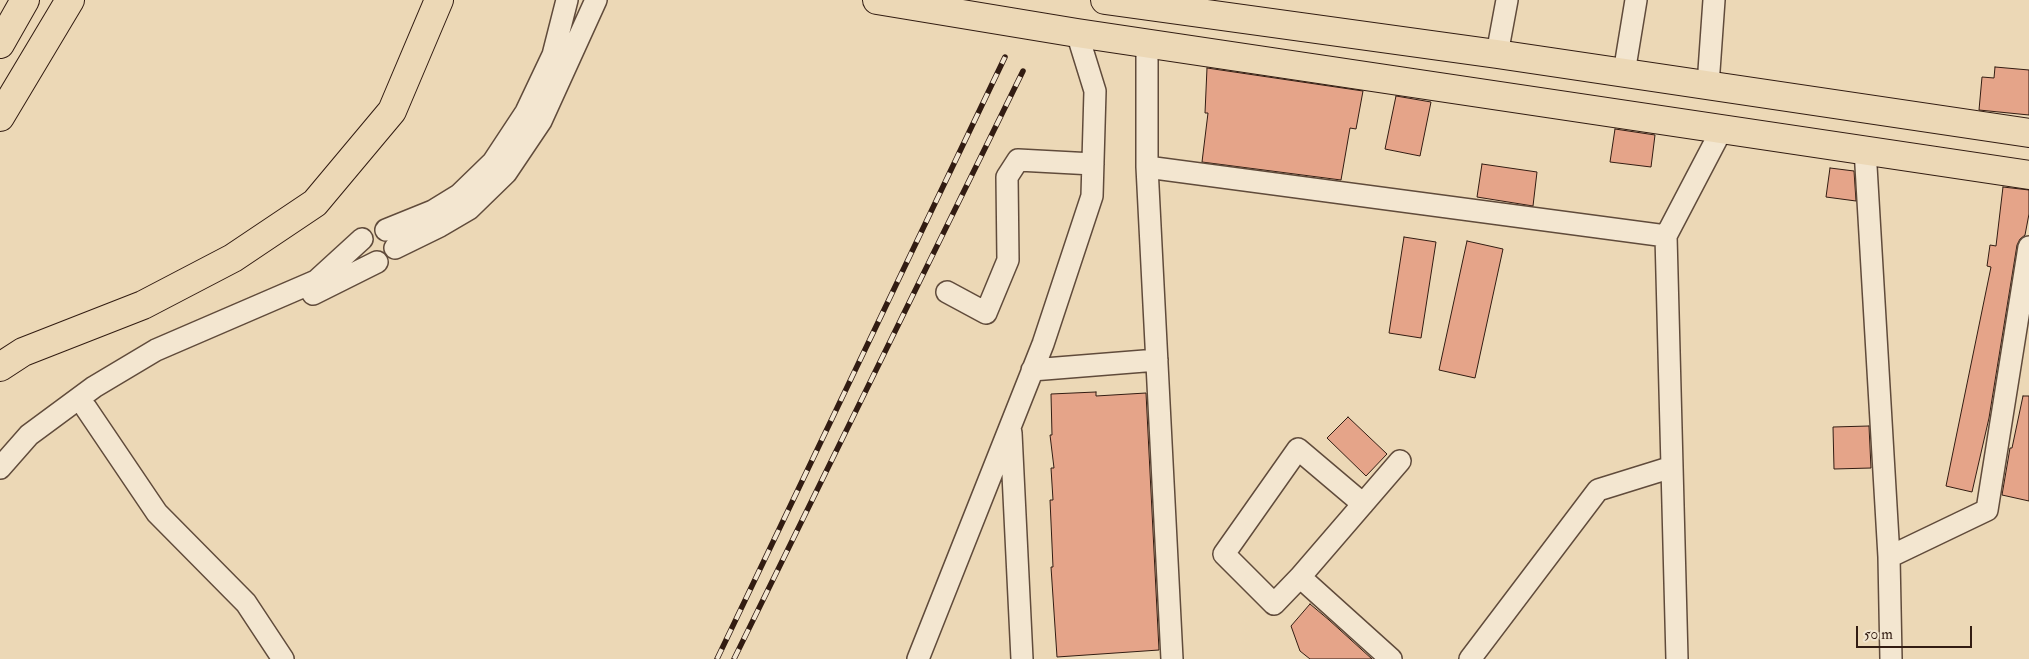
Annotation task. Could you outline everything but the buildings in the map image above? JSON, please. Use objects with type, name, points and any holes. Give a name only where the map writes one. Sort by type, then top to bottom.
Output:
[{"type":"main road","points":[[0,44],[26,0]]},
{"type":"main road","points":[[0,117],[70,0]]},
{"type":"main road","points":[[0,367],[23,352],[143,305],[233,258],[315,203],[392,111],[439,0]]},
{"type":"main road","points":[[877,0],[1077,33],[1865,149],[2029,175]]},
{"type":"main road","points":[[1105,0],[1497,54],[2029,133]]},
{"type":"street","points":[[0,468],[146,368],[291,305],[377,262],[385,260],[390,239],[459,195],[492,162],[526,112],[553,55],[567,0]]},
{"type":"street","points":[[0,468],[29,435],[94,387],[156,350],[316,281],[372,229],[390,239],[470,209],[506,173],[542,121],[596,0]]},
{"type":"street","points":[[1497,54],[1507,0]]},
{"type":"street","points":[[1624,73],[1636,0]]},
{"type":"street","points":[[1708,85],[1714,0]]},
{"type":"street","points":[[918,659],[1032,370],[1092,196],[1095,90],[1077,33]]},
{"type":"street","points":[[1147,43],[1147,167],[1172,659]]},
{"type":"street","points":[[1677,659],[1666,236],[1722,128]]},
{"type":"street","points":[[1865,149],[1889,557],[1891,659]]},
{"type":"street","points":[[947,292],[986,313],[1008,260],[1007,177],[1018,160],[1093,164]]},
{"type":"street","points":[[1147,167],[1666,236]]},
{"type":"street","points":[[362,239],[364,254],[370,260],[377,262]]},
{"type":"street","points":[[1889,557],[1987,510],[2029,247]]},
{"type":"street","points":[[1032,370],[1157,360]]},
{"type":"street","points":[[86,408],[157,513],[246,602],[283,659]]},
{"type":"street","points":[[1010,425],[1022,659]]},
{"type":"street","points":[[1363,504],[1298,449],[1224,554],[1274,604],[1300,577],[1363,504],[1400,461]]},
{"type":"street","points":[[1470,659],[1598,490],[1672,467]]},
{"type":"street","points":[[1300,577],[1391,659]]},
{"type":"railway","points":[[717,659],[1005,57]]},
{"type":"railway","points":[[734,659],[1023,71]]}]
